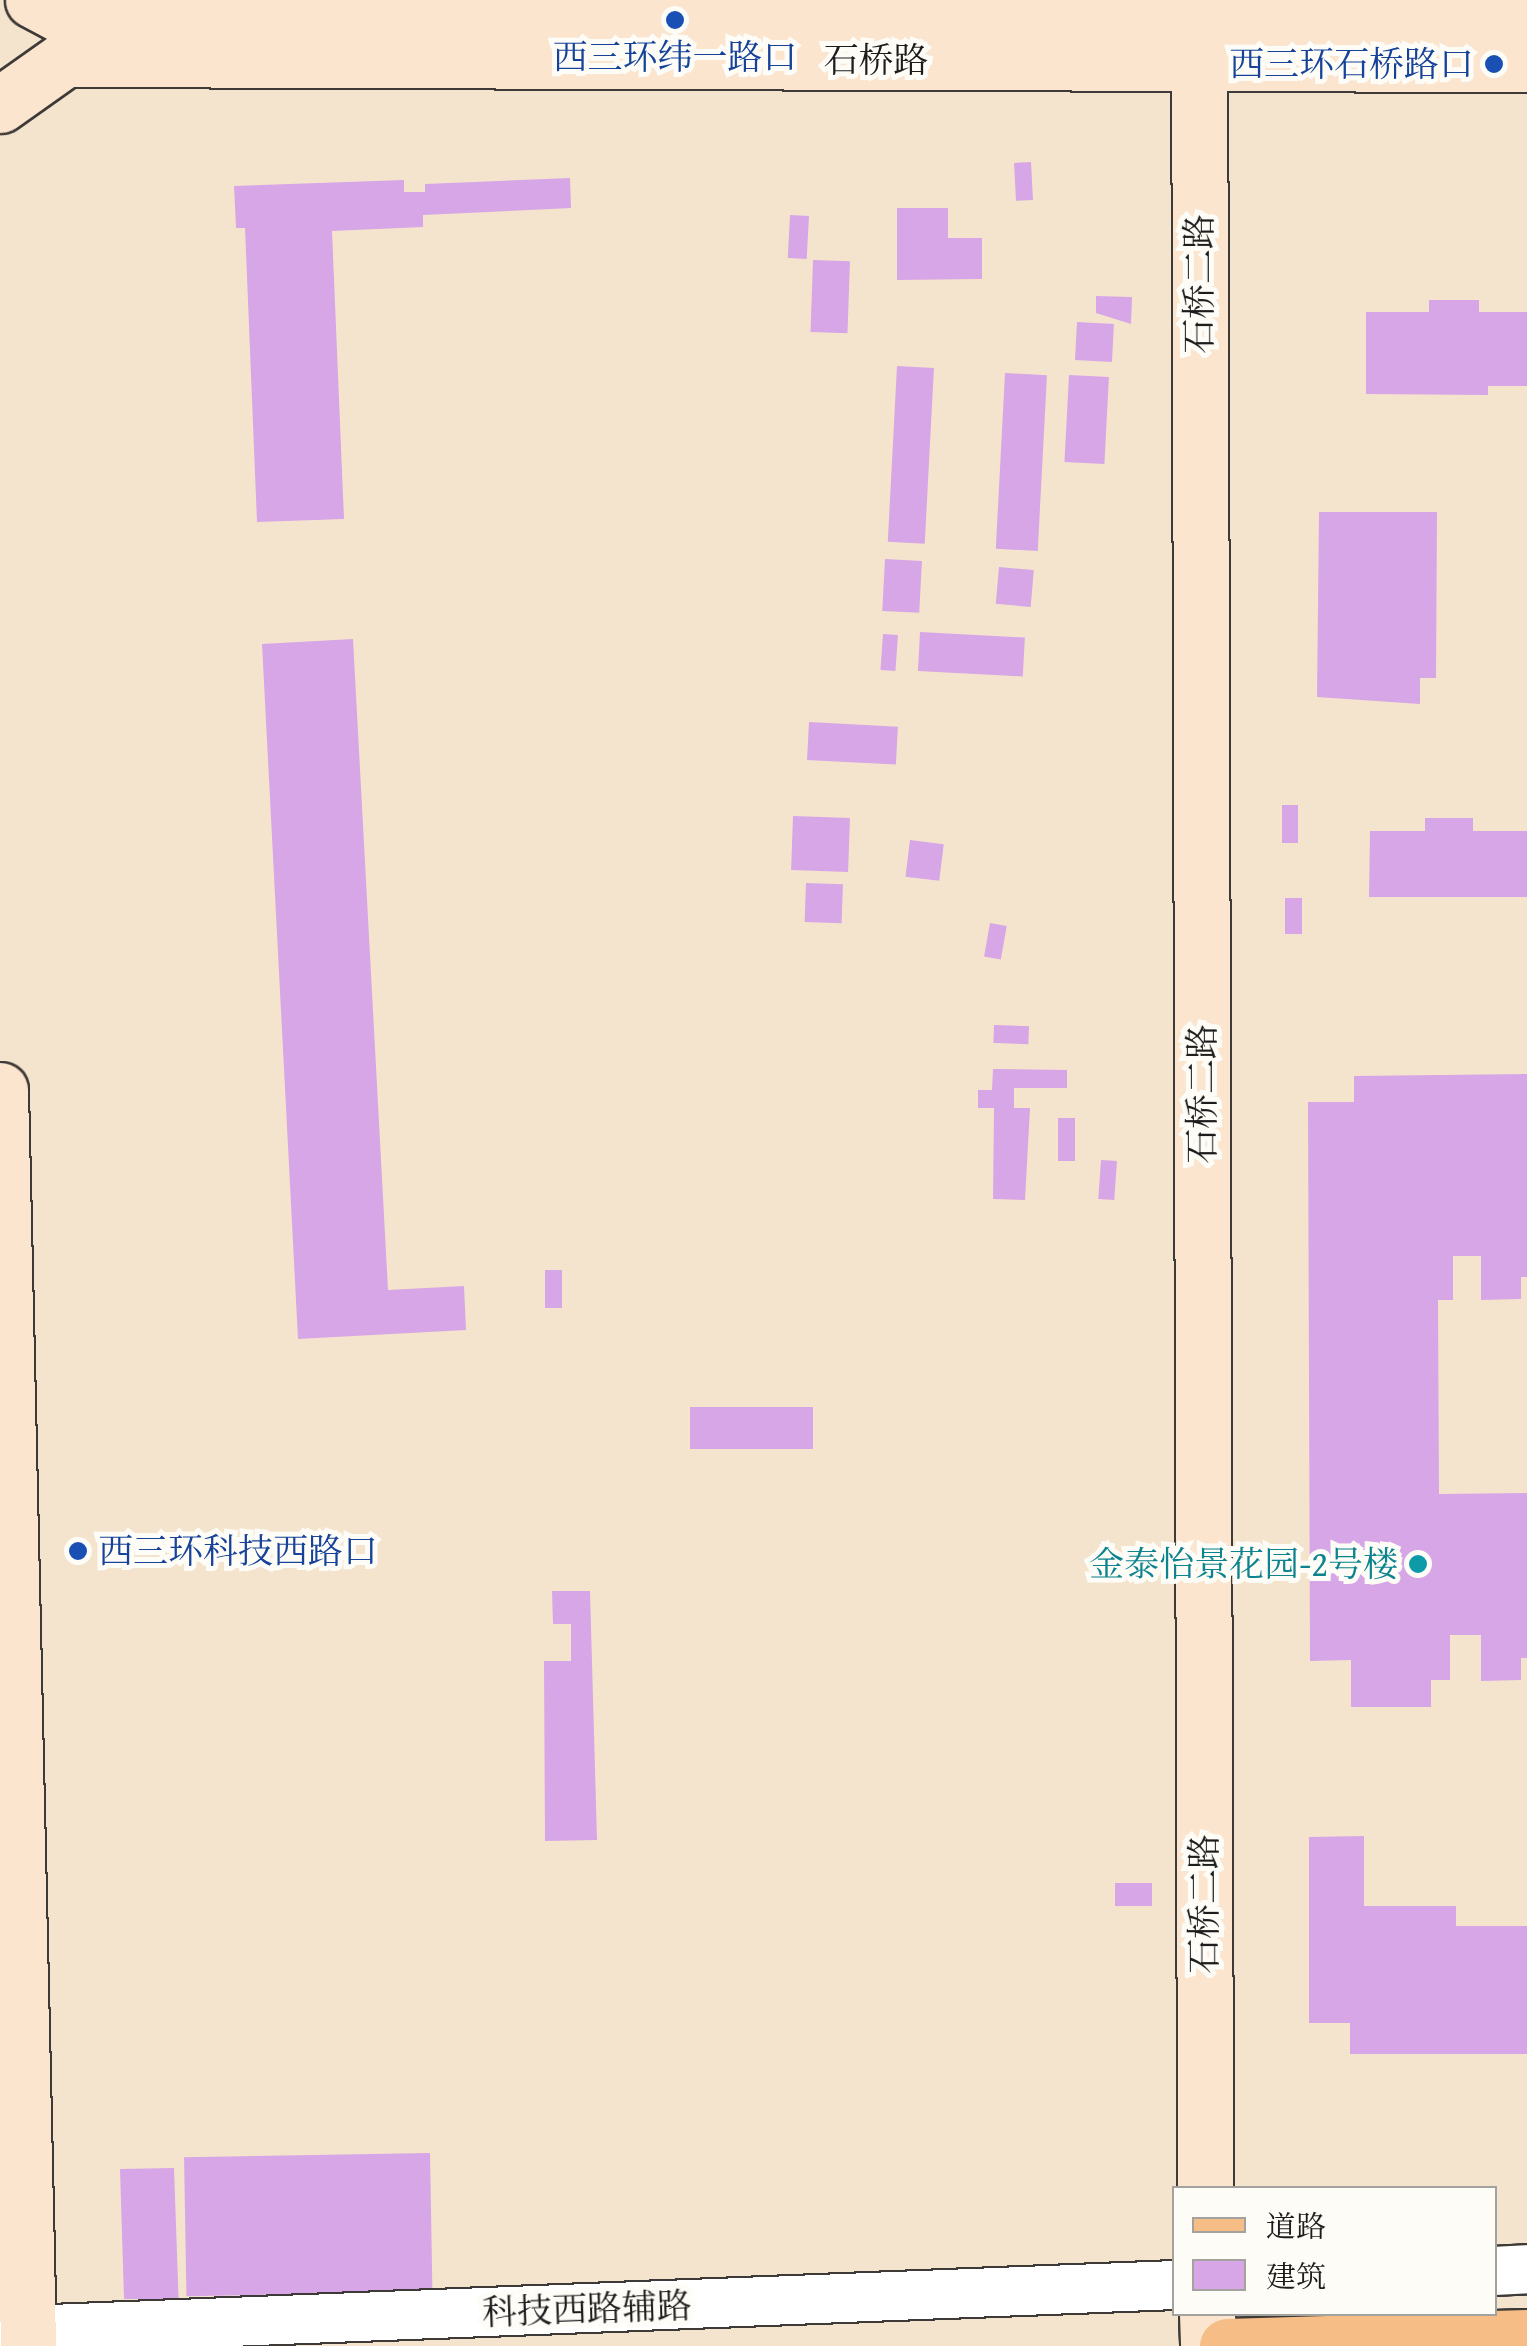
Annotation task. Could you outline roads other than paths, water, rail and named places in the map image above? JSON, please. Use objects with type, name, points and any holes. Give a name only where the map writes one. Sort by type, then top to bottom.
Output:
[{"type":"main road","points":[[1226,2346],[1527,2336]]},
{"type":"street","name":"石桥路","points":[[33,0],[68,19],[1199,28],[1527,64]]},
{"type":"street","name":"石桥路","points":[[0,105],[65,58],[1527,21]]},
{"type":"street","name":"石桥二路","points":[[1199,28],[1204,2186]]},
{"type":"street","points":[[0,1090],[19,2335]]},
{"type":"street","points":[[1497,2271],[1527,2269]]},
{"type":"street","name":"科技西路辅路","points":[[19,2335],[1172,2285]]},
{"type":"street","points":[[1207,2316],[1208,2346]]},
{"type":"place","name":"西三环纬一路口","points":[[675,20]]},
{"type":"place","name":"西三环石桥路口","points":[[1494,64]]},
{"type":"place","name":"西三环科技西路口","points":[[78,1551]]},
{"type":"place","name":"金泰怡景花园-2号楼","points":[[1418,1564]]}]
